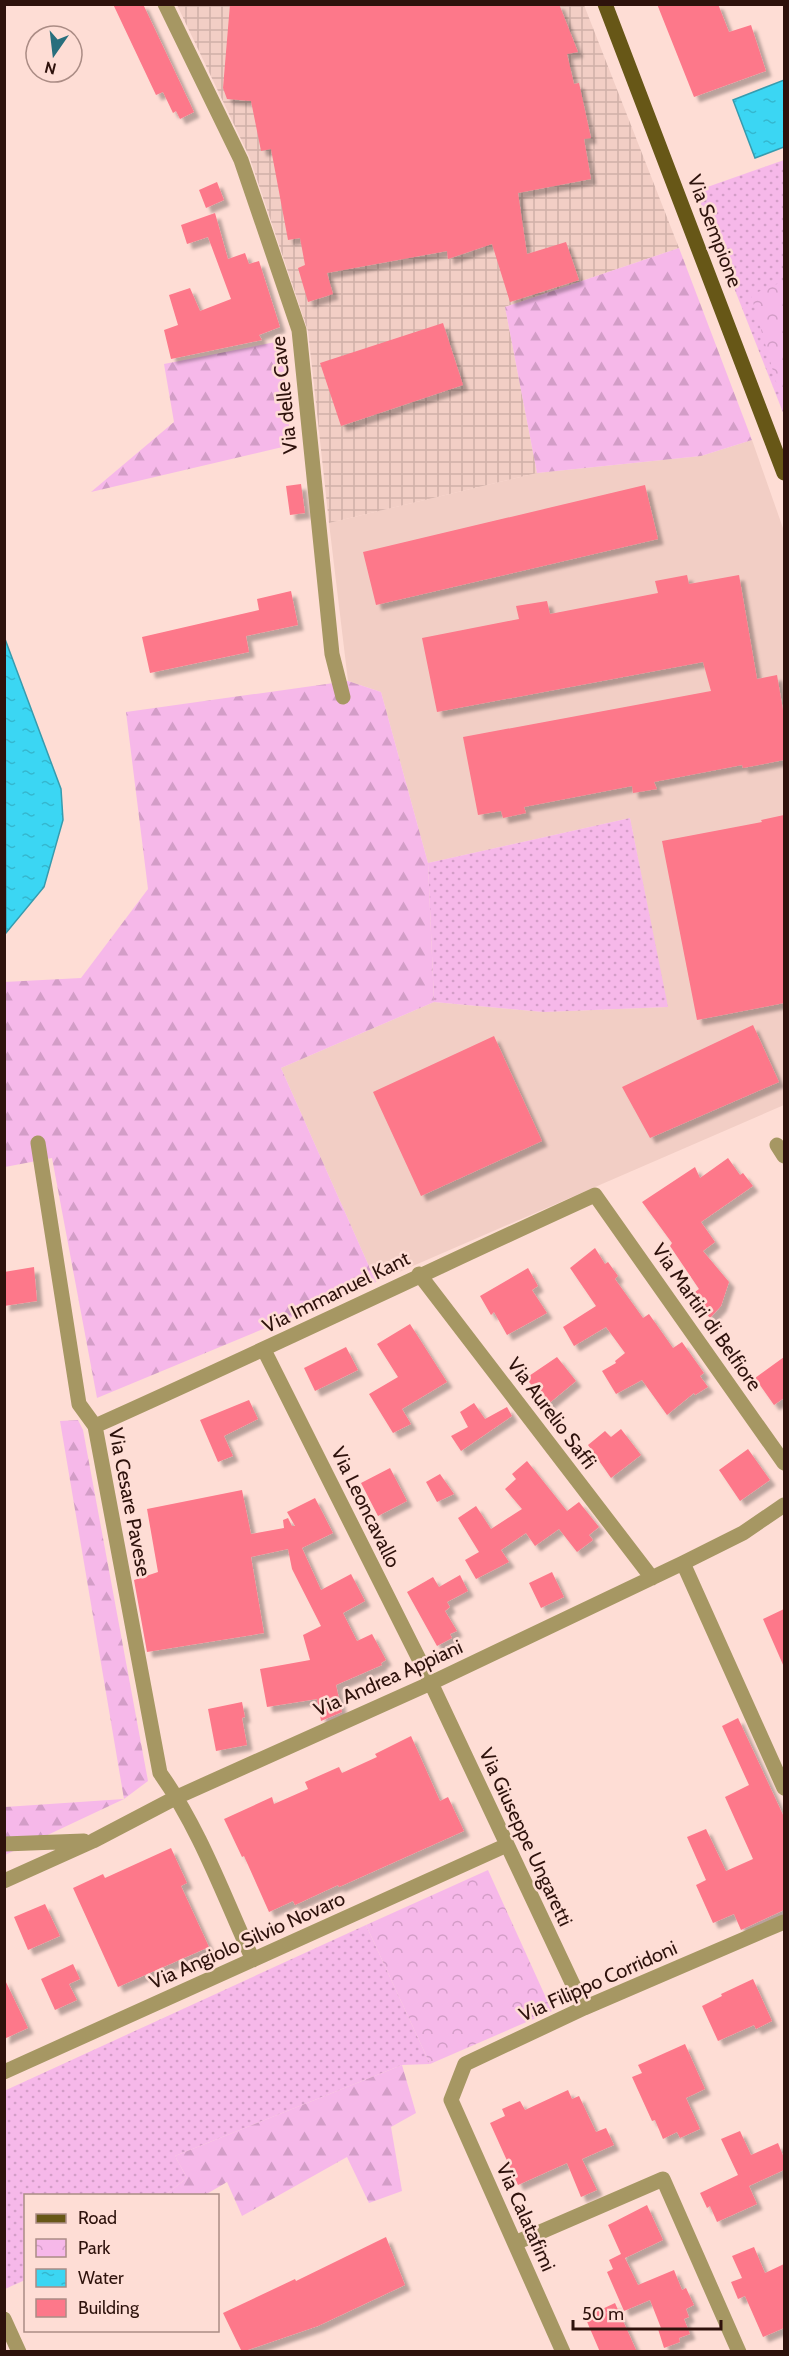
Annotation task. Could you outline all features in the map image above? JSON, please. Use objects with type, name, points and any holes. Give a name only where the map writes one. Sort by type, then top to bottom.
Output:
[{"type":"main road","name":"Via Sempione","points":[[605,4],[784,473]]},
{"type":"street","name":"Via delle Cave","points":[[165,4],[241,160],[299,330],[332,654],[343,697]]},
{"type":"street","name":"Via Cesare Pavese","points":[[38,1143],[79,1404],[95,1426],[160,1773],[177,1797],[253,1960]]},
{"type":"street","name":"Via Immanuel Kant","points":[[95,1426],[264,1350],[419,1274],[595,1195]]},
{"type":"street","name":"Via Martiri di Belfiore","points":[[595,1195],[784,1463]]},
{"type":"street","name":"Via Aurelio Saffi","points":[[419,1274],[652,1578]]},
{"type":"street","name":"Via Leoncavallo","points":[[264,1350],[430,1683]]},
{"type":"street","name":"Via Andrea Appiani","points":[[4,1881],[93,1841],[177,1797],[430,1683],[652,1578],[743,1533],[784,1505]]},
{"type":"street","points":[[683,1563],[784,1788]]},
{"type":"street","name":"Via Giuseppe Ungaretti","points":[[430,1683],[584,2008]]},
{"type":"street","points":[[4,1844],[93,1841]]},
{"type":"street","name":"Via Angiolo Silvio Novaro","points":[[4,2072],[507,1845]]},
{"type":"street","name":"Via Filippo Corridoni","points":[[451,2100],[465,2064],[584,2008],[784,1922]]},
{"type":"street","name":"Via Calatafimi","points":[[451,2100],[563,2352]]},
{"type":"street","points":[[515,2242],[663,2179],[739,2352]]},
{"type":"street","points":[[4,2319],[19,2352]]},
{"type":"shaded area","points":[[177,5],[584,5],[679,248],[505,307],[537,473],[329,523],[308,331],[249,156]]},
{"type":"shaded area","points":[[752,440],[784,531],[784,1105],[376,1282],[281,1068],[434,1002],[544,1012],[667,1007],[630,818],[428,863],[381,692],[348,681],[329,523],[537,473],[701,456]]},
{"type":"green space","points":[[784,160],[784,415],[696,191]]},
{"type":"green space","points":[[679,248],[752,440],[701,456],[537,473],[505,307]]},
{"type":"green space","points":[[784,281],[784,409],[751,295]]},
{"type":"green space","points":[[281,341],[291,445],[91,492],[174,422],[164,364]]},
{"type":"green space","points":[[348,681],[381,692],[428,863],[434,1002],[281,1068],[376,1282],[97,1398],[52,1158],[5,1167],[4,982],[81,978],[148,889],[126,712]]},
{"type":"green space","points":[[630,818],[668,1007],[544,1012],[434,1002],[428,863]]},
{"type":"green space","points":[[78,1420],[83,1430],[148,1781],[124,1799],[60,1421]]},
{"type":"green space","points":[[124,1799],[5,1855],[5,1807]]},
{"type":"green space","points":[[488,1870],[552,2011],[430,2064],[366,1925]]},
{"type":"green space","points":[[366,1925],[430,2064],[402,2065],[175,2156],[187,2178],[166,2194],[24,2194],[24,2280],[5,2289],[4,2091]]},
{"type":"green space","points":[[402,2065],[416,2113],[391,2127],[402,2191],[369,2203],[347,2157],[242,2216],[227,2182],[207,2194],[166,2194],[187,2178],[175,2156]]},
{"type":"water","points":[[784,80],[784,147],[755,158],[733,100]]},
{"type":"water","points":[[5,639],[61,789],[63,820],[44,887],[6,933]]},
{"type":"building","points":[[113,4],[143,4],[194,112],[180,119],[176,111],[173,113],[163,92],[156,95]]},
{"type":"building","points":[[230,4],[559,4],[578,52],[567,54],[574,84],[579,83],[591,138],[584,139],[591,179],[518,193],[527,254],[566,242],[579,280],[510,302],[492,244],[448,259],[447,251],[327,273],[333,294],[308,302],[298,268],[305,265],[300,238],[288,240],[271,149],[261,151],[251,101],[227,99],[223,88]]},
{"type":"building","points":[[657,4],[718,4],[729,32],[751,25],[766,71],[694,97]]},
{"type":"building","points":[[217,182],[224,200],[206,208],[199,190]]},
{"type":"building","points":[[215,213],[228,259],[245,253],[249,264],[259,261],[280,327],[259,335],[262,340],[171,359],[164,330],[178,325],[169,295],[190,288],[200,311],[231,299],[208,237],[187,244],[181,225]]},
{"type":"building","points":[[443,323],[463,385],[341,426],[320,363]]},
{"type":"building","points":[[301,484],[305,513],[290,515],[286,486]]},
{"type":"building","points":[[645,485],[658,539],[376,605],[363,552]]},
{"type":"building","points":[[687,575],[689,584],[739,575],[757,679],[777,675],[784,716],[784,760],[743,768],[742,765],[654,782],[657,789],[633,793],[632,786],[524,807],[526,813],[503,818],[501,811],[478,815],[463,737],[711,691],[703,662],[437,712],[422,638],[519,619],[516,606],[547,601],[550,614],[658,593],[655,581]]},
{"type":"building","points":[[291,591],[298,625],[246,636],[249,652],[150,673],[142,637],[259,610],[257,599]]},
{"type":"building","points":[[784,815],[784,1003],[697,1020],[662,841],[762,822],[761,820]]},
{"type":"building","points":[[753,1025],[779,1082],[650,1138],[622,1087]]},
{"type":"building","points":[[494,1036],[542,1141],[421,1196],[373,1092]]},
{"type":"building","points":[[728,1158],[740,1175],[743,1173],[753,1186],[701,1222],[715,1242],[703,1251],[729,1282],[721,1306],[710,1318],[692,1294],[699,1289],[670,1246],[672,1243],[642,1202],[695,1167],[700,1178]]},
{"type":"building","points":[[595,1248],[605,1264],[608,1262],[618,1276],[615,1279],[643,1318],[649,1314],[673,1348],[682,1342],[704,1373],[700,1376],[708,1387],[695,1395],[694,1393],[667,1415],[642,1380],[616,1394],[602,1371],[616,1363],[615,1361],[625,1353],[606,1327],[574,1346],[563,1327],[596,1306],[570,1268]]},
{"type":"building","points":[[34,1267],[37,1301],[4,1306],[4,1272]]},
{"type":"building","points":[[528,1268],[538,1286],[532,1290],[547,1313],[507,1335],[494,1312],[491,1315],[480,1296]]},
{"type":"building","points":[[410,1324],[447,1382],[402,1409],[411,1424],[393,1433],[369,1394],[398,1377],[377,1344]]},
{"type":"building","points":[[346,1347],[358,1370],[315,1391],[304,1368]]},
{"type":"building","points":[[557,1357],[576,1381],[547,1405],[526,1378]]},
{"type":"building","points":[[784,1357],[784,1398],[774,1405],[755,1378]]},
{"type":"building","points":[[249,1400],[258,1419],[224,1436],[233,1456],[218,1462],[200,1420]]},
{"type":"building","points":[[474,1403],[485,1419],[507,1407],[512,1416],[461,1451],[451,1436],[468,1427],[460,1412]]},
{"type":"building","points":[[621,1429],[641,1455],[611,1478],[588,1445],[605,1431],[611,1437]]},
{"type":"building","points":[[748,1449],[770,1480],[740,1501],[719,1470]]},
{"type":"building","points":[[527,1461],[567,1511],[579,1502],[599,1527],[589,1535],[593,1540],[577,1552],[559,1529],[535,1546],[526,1533],[501,1550],[509,1562],[476,1579],[465,1560],[479,1552],[458,1518],[476,1506],[491,1529],[522,1509],[505,1489],[516,1479],[512,1474]]},
{"type":"building","points":[[390,1468],[407,1501],[378,1516],[361,1483]]},
{"type":"building","points":[[440,1474],[454,1494],[437,1502],[426,1482]]},
{"type":"building","points":[[242,1490],[251,1534],[284,1528],[283,1520],[288,1518],[292,1526],[295,1526],[287,1512],[315,1498],[333,1533],[302,1548],[321,1590],[351,1574],[365,1601],[343,1613],[357,1641],[372,1634],[386,1660],[381,1663],[382,1665],[336,1685],[342,1712],[321,1721],[317,1699],[267,1707],[260,1669],[310,1660],[303,1635],[321,1626],[292,1569],[288,1549],[251,1557],[264,1633],[147,1652],[134,1580],[158,1572],[147,1509]]},
{"type":"building","points":[[552,1572],[564,1597],[541,1608],[529,1583]]},
{"type":"building","points":[[460,1575],[468,1591],[447,1602],[450,1607],[445,1611],[457,1631],[450,1634],[452,1638],[437,1646],[407,1592],[433,1577],[439,1587]]},
{"type":"building","points":[[784,1609],[784,1667],[763,1619]]},
{"type":"building","points":[[242,1702],[245,1717],[242,1718],[247,1745],[216,1751],[208,1709]]},
{"type":"building","points":[[738,1718],[784,1817],[784,1910],[741,1930],[734,1914],[713,1923],[696,1885],[706,1880],[687,1837],[706,1829],[726,1871],[753,1859],[725,1797],[749,1785],[722,1726]]},
{"type":"building","points":[[411,1736],[440,1801],[448,1797],[464,1831],[339,1887],[338,1885],[295,1905],[293,1901],[269,1912],[244,1856],[242,1857],[224,1819],[272,1797],[274,1804],[308,1789],[305,1782],[339,1767],[342,1773],[377,1757],[375,1754]]},
{"type":"building","points":[[171,1848],[187,1883],[181,1886],[209,1947],[118,1987],[73,1888],[103,1874],[105,1878]]},
{"type":"building","points":[[45,1904],[60,1936],[28,1950],[14,1917]]},
{"type":"building","points":[[73,1964],[80,1979],[69,1984],[77,2000],[55,2010],[41,1979]]},
{"type":"building","points":[[4,1978],[28,2028],[4,2039]]},
{"type":"building","points":[[753,1979],[772,2021],[756,2029],[754,2025],[718,2041],[702,2006]]},
{"type":"building","points":[[685,2044],[705,2089],[686,2098],[700,2129],[680,2138],[677,2132],[663,2139],[632,2077],[642,2073],[638,2065]]},
{"type":"building","points":[[568,2090],[572,2099],[579,2096],[596,2132],[606,2128],[614,2145],[582,2159],[597,2190],[581,2197],[567,2163],[518,2185],[490,2123],[505,2116],[502,2109],[520,2101],[525,2110]]},
{"type":"building","points":[[740,2131],[751,2155],[778,2143],[784,2158],[784,2170],[749,2186],[757,2204],[717,2222],[710,2206],[707,2208],[700,2193],[738,2175],[721,2139]]},
{"type":"building","points":[[647,2205],[663,2240],[625,2258],[638,2285],[674,2270],[682,2290],[686,2288],[694,2305],[686,2309],[689,2317],[684,2319],[690,2334],[679,2338],[680,2342],[664,2348],[658,2329],[661,2328],[650,2300],[624,2311],[607,2272],[613,2269],[609,2260],[621,2254],[608,2225]]},
{"type":"building","points":[[386,2237],[405,2285],[318,2326],[242,2352],[223,2313],[295,2279],[296,2281]]},
{"type":"building","points":[[754,2247],[765,2273],[784,2264],[784,2328],[763,2337],[745,2296],[738,2299],[731,2282],[742,2278],[732,2256]]},
{"type":"building","points":[[615,2303],[637,2352],[600,2352],[585,2317]]}]
